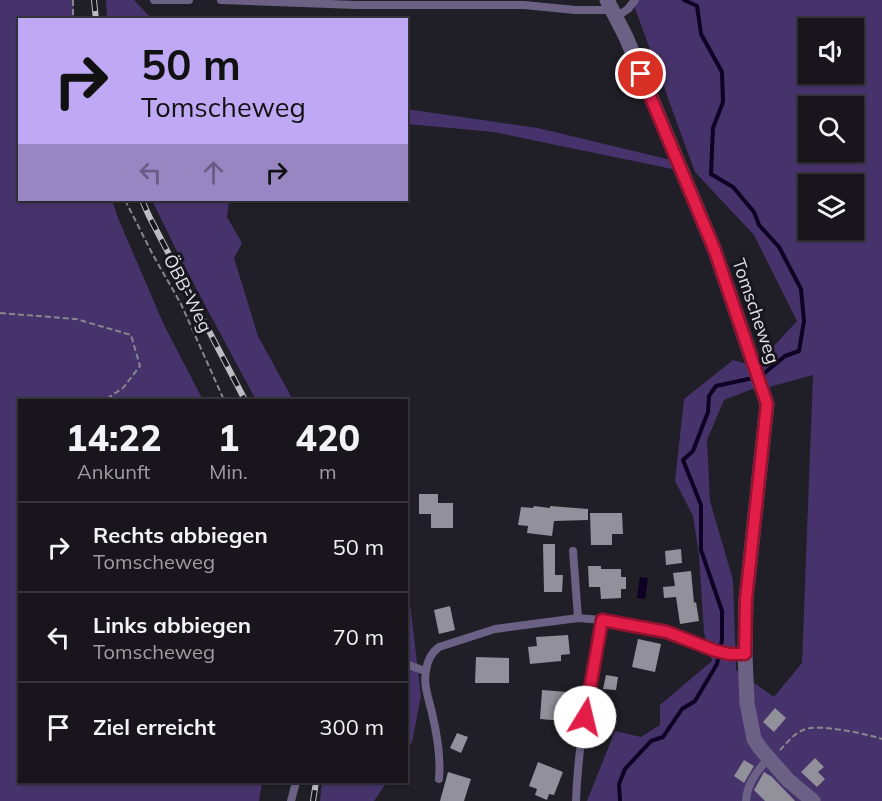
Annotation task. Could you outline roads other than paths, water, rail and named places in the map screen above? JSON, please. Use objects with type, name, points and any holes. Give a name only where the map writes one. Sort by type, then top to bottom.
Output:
[{"type":"street","name":"Tomscheweg","points":[[612,9],[715,251],[767,404],[746,599],[737,654],[754,739],[769,760],[788,780],[813,801]]},
{"type":"lane","points":[[154,0],[189,0]]},
{"type":"lane","points":[[220,0],[356,5],[524,5],[575,10],[628,9],[635,0]]},
{"type":"lane","points":[[573,550],[578,618]]},
{"type":"lane","points":[[440,779],[441,765],[425,681],[425,671],[432,652],[439,648],[495,629],[578,618],[667,632],[716,651],[737,654]]},
{"type":"lane","points":[[576,801],[577,773],[602,620]]},
{"type":"lane","points":[[408,665],[425,671]]},
{"type":"lane","points":[[746,801],[747,790],[754,775],[769,760]]},
{"type":"lane","points":[[291,801],[296,783]]},
{"type":"waterway","points":[[684,0],[697,6],[701,34],[722,72],[723,102],[713,128],[711,174],[733,187],[754,212],[759,225],[779,247],[801,289],[804,321],[799,351],[785,356],[761,376]]},
{"type":"waterway","points":[[620,801],[619,784],[625,769],[651,741],[663,737],[682,709],[695,701],[717,664],[722,640],[722,611],[701,550],[701,505],[683,460],[693,451],[708,412],[709,396],[716,386],[753,378]]},
{"type":"railway","points":[[94,0],[96,18]]},
{"type":"railway","points":[[142,201],[244,399]]},
{"type":"railway","points":[[313,801],[316,783]]}]
